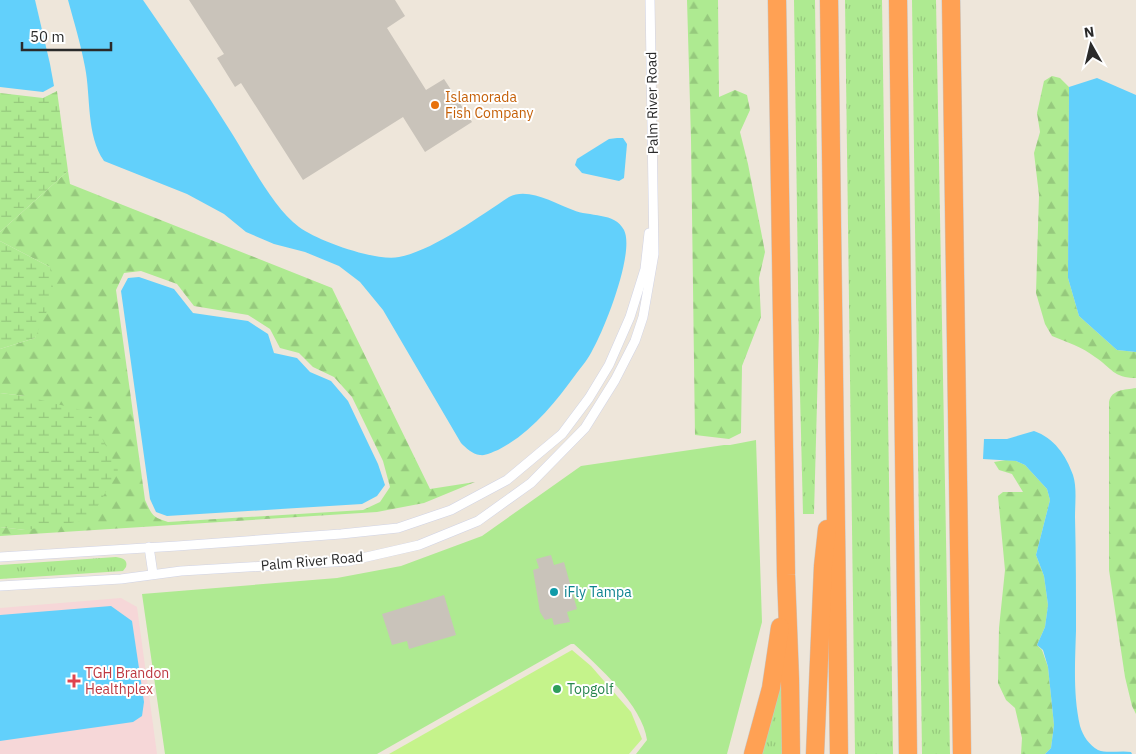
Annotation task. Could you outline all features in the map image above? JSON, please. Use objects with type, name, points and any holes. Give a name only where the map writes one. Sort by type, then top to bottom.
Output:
[{"type":"highway","points":[[777,0],[786,575],[791,754]]},
{"type":"highway","points":[[829,0],[839,754]]},
{"type":"highway","points":[[898,0],[908,754]]},
{"type":"highway","points":[[951,0],[962,754]]},
{"type":"highway","points":[[815,754],[823,566],[828,518],[836,476]]},
{"type":"highway","points":[[753,754],[771,688],[786,575]]},
{"type":"street","name":"Palm River Road","points":[[0,586],[121,579],[181,571],[349,561],[419,545],[478,521],[531,483],[585,428],[615,380],[635,342],[644,317],[654,254],[650,0]]},
{"type":"street","name":"Palm River Road","points":[[0,557],[331,535],[398,528],[452,510],[508,480],[562,434],[589,398],[609,364],[630,317],[645,269],[653,205]]},
{"type":"street","points":[[150,547],[153,574]]},
{"type":"shaded area","name":"TGH Brandon Healthplex","points":[[121,598],[137,607],[157,754],[0,754],[0,608]]},
{"type":"green space","points":[[687,0],[718,0],[719,97],[735,90],[747,95],[750,110],[740,132],[765,252],[759,278],[761,317],[742,366],[741,433],[729,439],[695,435]]},
{"type":"green space","points":[[794,0],[815,0],[819,329],[814,514],[803,514]]},
{"type":"green space","points":[[845,0],[882,0],[893,754],[855,754]]},
{"type":"green space","points":[[912,0],[936,0],[950,754],[922,754]]},
{"type":"green space","points":[[1052,76],[1060,78],[1069,87],[1068,278],[1079,316],[1117,350],[1136,352],[1136,378],[1128,378],[1113,372],[1085,350],[1052,336],[1045,324],[1036,293],[1039,195],[1034,153],[1040,132],[1037,113],[1044,81]]},
{"type":"green space","points":[[57,91],[68,171],[0,232],[0,93],[43,98]]},
{"type":"green space","points":[[68,171],[70,184],[332,288],[430,489],[475,482],[424,503],[377,512],[0,536],[0,527],[25,530],[25,396],[0,393],[0,349],[35,338],[50,267],[0,241],[0,232]],"holes":[[[141,271],[177,284],[194,306],[248,315],[270,329],[280,348],[299,353],[313,367],[334,377],[352,397],[383,461],[390,487],[380,502],[363,510],[168,522],[153,515],[145,500],[116,290],[124,273]]]},
{"type":"green space","points":[[0,241],[50,267],[54,295],[35,338],[0,349]]},
{"type":"green space","points":[[1136,388],[1136,714],[1132,706],[1125,677],[1109,570],[1109,402],[1116,392]]},
{"type":"green space","points":[[0,393],[25,396],[89,412],[118,470],[90,520],[25,530],[0,527]]},
{"type":"green space","points":[[756,440],[762,622],[727,754],[636,754],[647,740],[644,727],[637,714],[607,675],[574,644],[571,644],[377,754],[165,754],[142,594],[337,578],[401,566],[482,536],[581,466]]},
{"type":"green space","points":[[1016,461],[1025,465],[1047,489],[1050,500],[1036,555],[1044,576],[1048,605],[1045,627],[1037,645],[1042,650],[1048,667],[1054,725],[1051,748],[1045,754],[1021,754],[1022,738],[1015,708],[1006,700],[998,683],[999,628],[1005,570],[998,496],[1003,492],[1023,492],[1012,474],[999,470],[994,462]]},
{"type":"green space","points":[[116,557],[126,561],[126,567],[123,571],[0,579],[0,565]]},
{"type":"green space","name":"Topgolf","points":[[572,650],[591,666],[631,712],[642,739],[629,754],[389,754]]},
{"type":"green space","points":[[777,680],[784,680],[784,754],[758,754]]},
{"type":"water","points":[[0,0],[35,0],[54,86],[43,92],[0,87]]},
{"type":"water","points":[[68,0],[143,0],[280,208],[299,227],[333,244],[377,256],[399,257],[426,248],[441,240],[516,194],[541,197],[573,210],[608,218],[620,224],[624,230],[626,241],[622,272],[611,308],[587,359],[550,407],[521,435],[498,450],[487,454],[477,454],[469,450],[461,443],[383,310],[360,282],[339,266],[305,252],[274,244],[246,232],[224,214],[187,194],[104,161],[94,140],[85,67]]},
{"type":"water","points":[[1097,78],[1136,95],[1136,352],[1117,350],[1079,316],[1068,278],[1069,87]]},
{"type":"water","points":[[623,138],[627,144],[624,178],[619,181],[582,173],[575,165],[577,159],[609,139]]},
{"type":"water","points":[[139,277],[174,289],[193,313],[248,321],[268,334],[274,353],[297,358],[310,372],[331,381],[348,401],[378,464],[385,485],[377,496],[362,504],[167,516],[156,512],[150,499],[121,291],[128,278]]},
{"type":"water","points":[[1034,431],[1048,438],[1063,454],[1074,480],[1076,496],[1075,679],[1076,703],[1080,726],[1087,740],[1098,750],[1106,752],[1131,752],[1132,754],[1045,754],[1051,748],[1054,725],[1048,667],[1043,650],[1037,645],[1045,627],[1048,605],[1044,576],[1036,555],[1050,500],[1047,489],[1025,465],[1016,461],[983,459],[984,439],[1007,439]]},
{"type":"water","name":"TGH Brandon Healthplex","points":[[111,606],[132,621],[144,702],[142,716],[133,722],[0,741],[0,615]]},
{"type":"building","points":[[189,0],[395,0],[405,16],[387,28],[426,90],[444,79],[472,122],[425,152],[403,117],[303,180],[241,83],[235,87],[217,58],[224,54]]},
{"type":"building","name":"iFly Tampa","points":[[551,555],[554,565],[564,562],[577,609],[567,612],[570,622],[554,625],[552,618],[545,620],[540,612],[533,570],[539,568],[536,559]]},
{"type":"building","points":[[444,595],[456,635],[409,649],[407,641],[392,645],[382,614]]},
{"type":"place","name":"Islamorada Fish Company","points":[[435,105]]},
{"type":"place","name":"iFly Tampa","points":[[554,592]]},
{"type":"place","name":"TGH Brandon Healthplex","points":[[74,681]]},
{"type":"place","name":"Topgolf","points":[[557,689]]}]
